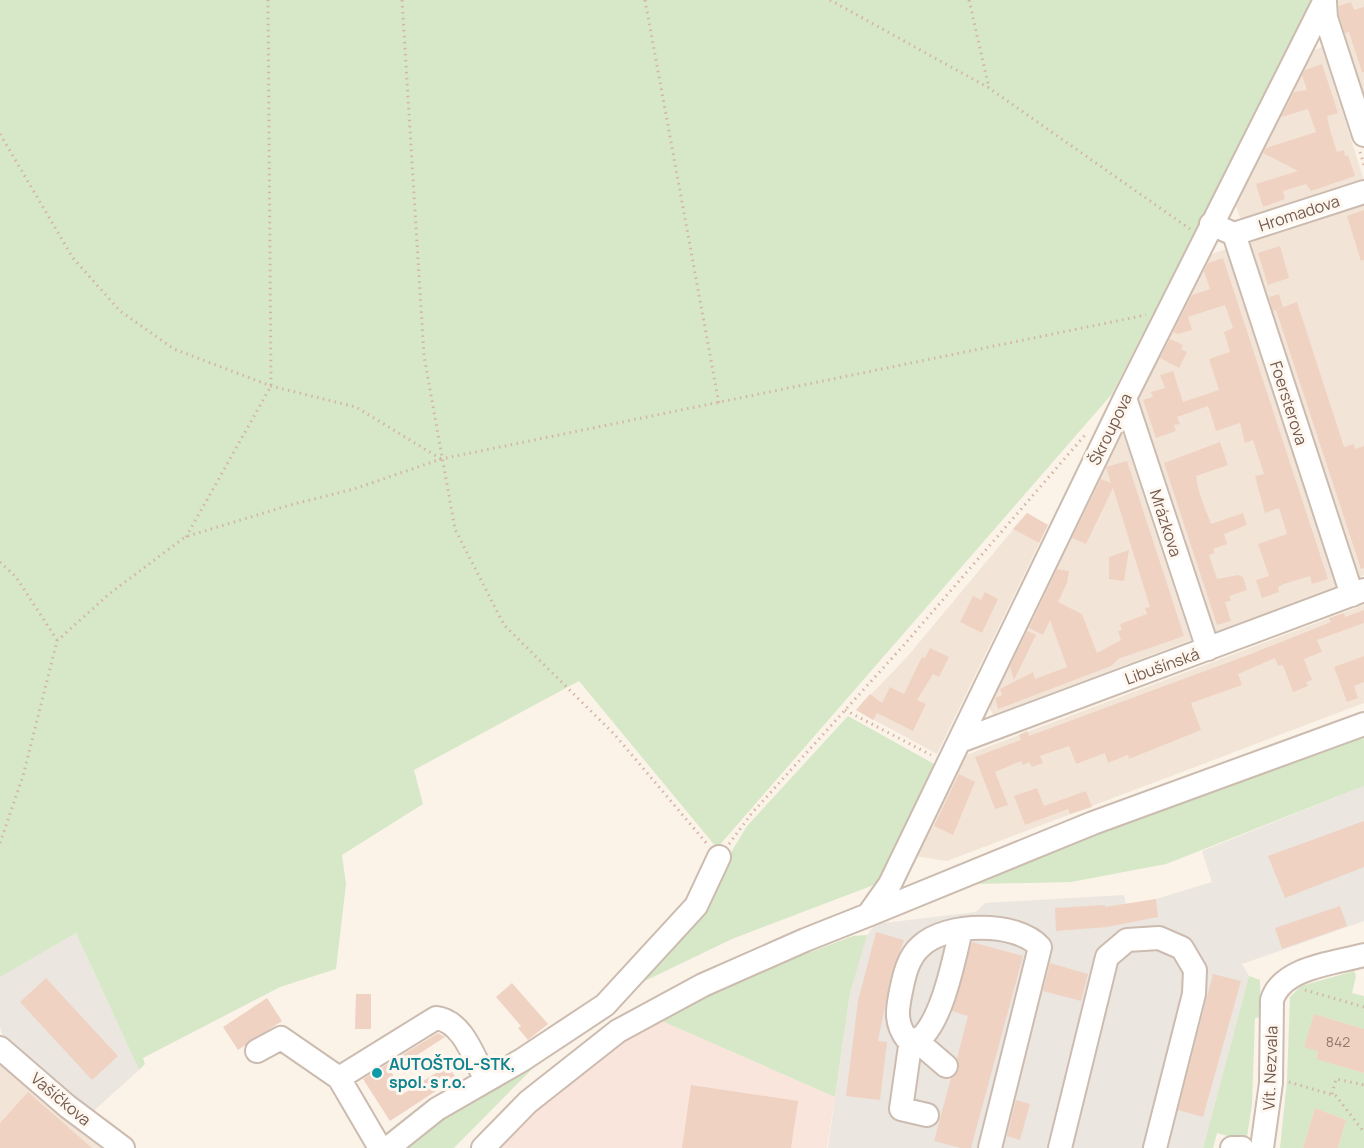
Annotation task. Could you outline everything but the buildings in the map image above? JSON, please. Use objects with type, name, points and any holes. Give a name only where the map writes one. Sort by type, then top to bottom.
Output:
[{"type":"street","points":[[1325,1],[1326,18],[1360,139]]},
{"type":"street","name":"Škroupova","points":[[868,915],[902,862],[1168,310],[1325,1]]},
{"type":"street","name":"Hromadova","points":[[1234,234],[1364,192]]},
{"type":"street","points":[[1208,231],[1234,234]]},
{"type":"street","name":"Foersterova","points":[[1234,234],[1358,592]]},
{"type":"street","name":"Mrázkova","points":[[1125,398],[1208,649]]},
{"type":"street","name":"Libušínská","points":[[960,741],[1358,592]]},
{"type":"street","points":[[483,1148],[528,1102],[618,1031],[703,985],[1093,823],[1364,724]]},
{"type":"street","points":[[388,1148],[437,1108],[522,1060],[605,1005],[696,906],[719,857]]},
{"type":"street","points":[[946,1066],[898,1026],[900,996],[911,959],[920,946],[936,936],[976,927],[1014,932],[1032,938],[1040,947],[990,1148]]},
{"type":"street","points":[[914,1040],[925,1035],[938,1010],[961,930]]},
{"type":"street","points":[[1060,1148],[1107,957],[1127,940],[1159,938],[1182,948],[1195,970],[1194,994],[1155,1148]]},
{"type":"street","points":[[1286,988],[1290,977],[1364,955]]},
{"type":"street","name":"Vít. Nezvala","points":[[1262,1148],[1271,1083],[1272,1000],[1286,988]]},
{"type":"street","points":[[339,1078],[436,1018],[448,1019],[458,1028],[486,1080]]},
{"type":"street","points":[[257,1052],[281,1038],[339,1078],[380,1148]]},
{"type":"street","points":[[914,1040],[902,1109],[927,1115]]},
{"type":"street","name":"Vašíčkova","points":[[0,1048],[76,1113],[123,1148]]},
{"type":"street","points":[[1232,1148],[1242,1148]]},
{"type":"path","points":[[185,537],[271,386],[268,0]]},
{"type":"path","points":[[402,0],[424,356],[455,529],[504,625],[615,735],[719,857],[752,813],[845,710],[1088,431]]},
{"type":"path","points":[[645,0],[719,404]]},
{"type":"path","points":[[830,0],[989,88],[1208,231]]},
{"type":"path","points":[[969,0],[989,88]]},
{"type":"path","points":[[0,134],[73,258],[120,311],[174,349],[271,386],[356,407],[441,459]]},
{"type":"path","points":[[1360,139],[1364,165]]},
{"type":"path","points":[[0,843],[23,776],[57,641],[110,594],[185,537],[290,505],[354,489],[441,459],[719,404],[1168,310]]},
{"type":"path","points":[[0,562],[16,577],[57,641]]},
{"type":"path","points":[[845,710],[949,765]]},
{"type":"path","points":[[1286,988],[1364,1007]]},
{"type":"path","points":[[1332,1094],[1336,1079],[1364,1085]]},
{"type":"path","points":[[1284,1081],[1332,1094],[1347,1108],[1364,1132]]},
{"type":"shaded area","points":[[1338,0],[1364,0],[1364,100],[1337,16]]},
{"type":"shaded area","points":[[1322,47],[1364,180],[1241,220],[1234,201],[1310,52]]},
{"type":"shaded area","points":[[1364,204],[1364,575],[1358,578],[1248,242]]},
{"type":"shaded area","points":[[1226,249],[1336,586],[1214,632],[1135,394],[1206,256]]},
{"type":"shaded area","points":[[1123,434],[1191,640],[993,715],[987,702],[1114,437]]},
{"type":"shaded area","points":[[1027,513],[1048,525],[937,754],[856,710],[907,657]]},
{"type":"shaded area","points":[[1364,605],[1364,703],[947,861],[914,856],[961,757]]},
{"type":"shaded area","points":[[1364,786],[1364,921],[1242,964],[1249,976],[1203,1148],[828,1148],[850,993],[864,940],[875,924],[976,912],[985,903],[1124,895],[1126,904],[1156,899],[1212,882],[1202,851]]},
{"type":"shaded area","points":[[76,933],[139,1070],[89,1115],[5,1045],[0,1027],[0,976]]},
{"type":"shaded area","points":[[655,1018],[835,1097],[827,1148],[498,1148],[558,1090],[614,1045]]},
{"type":"shaded area","points":[[0,1057],[112,1148],[0,1148]]},
{"type":"green space","points":[[0,0],[1313,0],[1112,394],[717,848],[579,681],[414,770],[423,804],[342,855],[346,884],[336,969],[280,987],[143,1058],[145,1064],[139,1070],[76,933],[0,977]]},
{"type":"green space","points":[[848,716],[943,769],[879,883],[732,939],[624,991],[717,885],[730,854],[747,826]]},
{"type":"green space","points":[[1364,731],[1364,786],[1166,864],[1071,882],[975,884],[973,878]]},
{"type":"green space","points":[[867,935],[850,993],[835,1097],[655,1018],[700,994],[853,936]]},
{"type":"green space","points":[[1354,971],[1356,976],[1352,993],[1364,996],[1364,1029],[1314,1014],[1318,1051],[1316,1058],[1364,1073],[1364,1148],[1338,1148],[1346,1120],[1315,1108],[1303,1148],[1280,1148],[1287,1080],[1290,997],[1301,986]]},
{"type":"green space","points":[[1249,976],[1260,980],[1261,1017],[1255,1018],[1252,1104],[1247,1137],[1243,1140],[1217,1133],[1213,1148],[1203,1148]]},
{"type":"green space","points":[[531,1063],[534,1067],[454,1148],[395,1148]]},
{"type":"place","name":"AUTOŠTOL-STK, spol. s r.o.","points":[[377,1073]]}]
